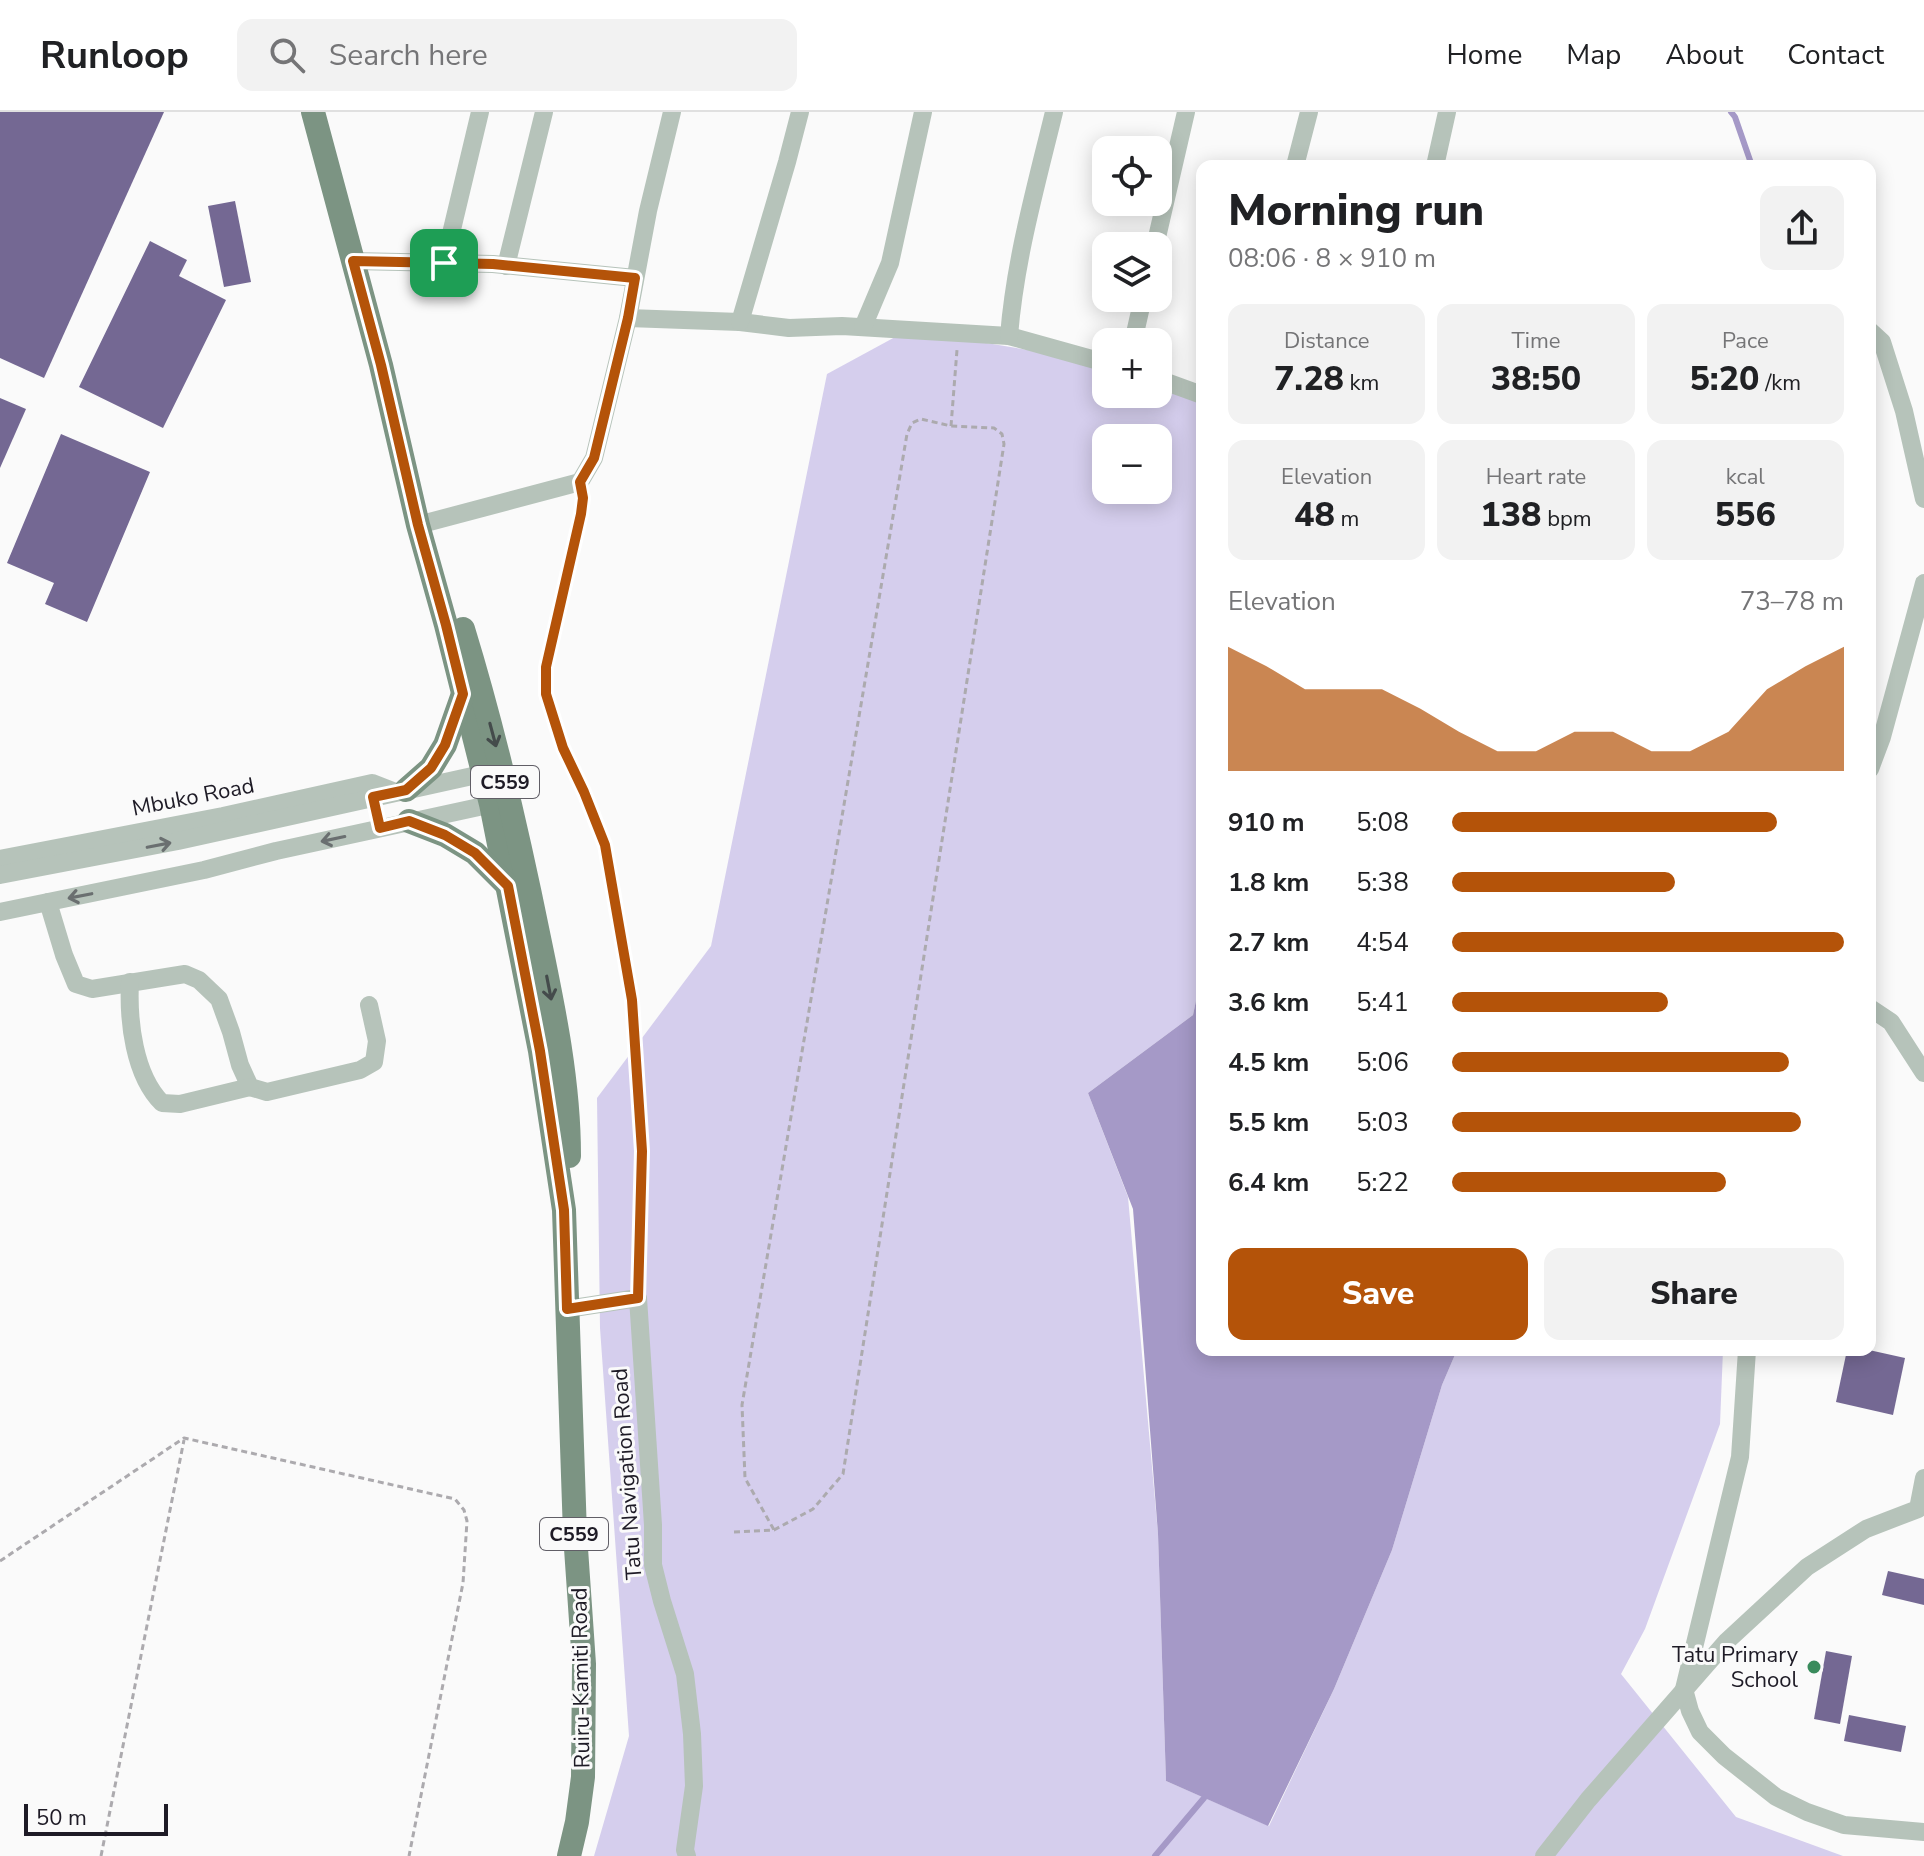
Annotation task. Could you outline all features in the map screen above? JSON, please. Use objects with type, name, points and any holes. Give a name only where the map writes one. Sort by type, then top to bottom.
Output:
[{"type":"main road","name":"Ruiru-Kamiti Road","points":[[313,112],[424,523],[463,694],[493,772]]},
{"type":"main road","name":"Ruiru-Kamiti Road","points":[[424,523],[475,668],[500,803],[532,904],[555,1019],[568,1111],[569,1171],[564,1210]]},
{"type":"main road","points":[[400,791],[431,768],[445,745],[463,694]]},
{"type":"main road","name":"Ruiru-Kamiti Road","points":[[500,803],[508,886],[540,1051],[564,1210],[574,1518],[584,1664],[583,1777],[569,1856]]},
{"type":"main road","points":[[409,821],[445,835],[475,853],[508,886]]},
{"type":"street","points":[[444,263],[480,112]]},
{"type":"street","points":[[506,266],[544,112]]},
{"type":"street","points":[[424,523],[580,482],[594,458],[672,112]]},
{"type":"street","points":[[740,322],[800,112]]},
{"type":"street","points":[[863,327],[890,263],[923,112]]},
{"type":"street","points":[[1009,336],[1012,301],[1024,240],[1054,112]]},
{"type":"street","points":[[1158,232],[1186,112]]},
{"type":"street","points":[[1297,160],[1309,112]]},
{"type":"street","points":[[1436,160],[1447,112]]},
{"type":"street","points":[[353,261],[506,266],[635,278]]},
{"type":"street","points":[[628,318],[1009,336],[1092,359]]},
{"type":"street","points":[[1876,336],[1882,342],[1904,411],[1924,499]]},
{"type":"street","points":[[1172,384],[1196,393]]},
{"type":"street","points":[[1876,753],[1924,583]]},
{"type":"street","points":[[0,875],[178,841],[493,772]]},
{"type":"street","name":"Mbuko Road","points":[[0,859],[223,816],[372,783],[400,791]]},
{"type":"street","points":[[373,797],[380,828]]},
{"type":"street","points":[[0,912],[204,870],[276,851],[500,803]]},
{"type":"street","points":[[48,902],[76,984],[92,989],[185,974],[199,980],[219,999],[250,1087]]},
{"type":"street","points":[[130,982],[129,1006],[142,1072],[151,1092],[162,1103],[180,1104],[250,1087],[267,1092],[360,1070],[374,1062],[377,1041],[369,1005]]},
{"type":"street","points":[[1876,1012],[1891,1022],[1924,1073]]},
{"type":"street","points":[[567,1309],[638,1298]]},
{"type":"street","name":"Tatu Navigation Road","points":[[638,1298],[653,1565],[685,1674],[692,1734],[694,1786],[685,1850],[687,1856]]},
{"type":"street","points":[[1747,1356],[1740,1457],[1684,1689],[1690,1711],[1700,1732],[1724,1756],[1776,1797],[1844,1825],[1924,1832]]},
{"type":"street","points":[[1544,1856],[1588,1800],[1727,1641],[1807,1567],[1866,1529],[1921,1510],[1924,1478]]},
{"type":"path","points":[[951,426],[958,334]]},
{"type":"path","points":[[734,1532],[774,1530],[813,1509],[843,1474],[1004,444],[1002,434],[994,428],[951,426],[921,419],[912,423],[907,434],[742,1405],[745,1478],[774,1530]]},
{"type":"path","points":[[580,482],[583,498],[581,514],[546,667],[546,694],[563,748],[605,845],[632,1000],[642,1151],[638,1298]]},
{"type":"path","points":[[101,1856],[184,1438]]},
{"type":"path","points":[[0,1561],[184,1438],[455,1499],[464,1510],[467,1521],[463,1583],[409,1856]]},
{"type":"shaded area","points":[[908,330],[1092,361],[1092,408],[1172,408],[1172,383],[1196,390],[1196,1001],[1193,1015],[1088,1093],[1128,1197],[1158,1534],[1166,1781],[1269,1826],[1334,1689],[1392,1550],[1442,1385],[1454,1356],[1723,1356],[1720,1424],[1645,1629],[1621,1674],[1736,1817],[1843,1856],[594,1856],[629,1736],[600,1328],[597,1098],[711,946],[827,374]]},
{"type":"shaded area","points":[[1196,1001],[1196,1356],[1454,1356],[1442,1385],[1392,1550],[1334,1689],[1268,1826],[1166,1781],[1158,1534],[1133,1209],[1088,1093],[1193,1015]]},
{"type":"building","points":[[0,112],[164,112],[44,378],[0,358]]},
{"type":"building","points":[[235,201],[251,282],[224,287],[208,206]]},
{"type":"building","points":[[150,241],[187,260],[179,276],[226,300],[163,428],[79,387]]},
{"type":"building","points":[[0,398],[26,409],[0,468]]},
{"type":"building","points":[[61,434],[150,472],[87,622],[45,604],[54,583],[7,563]]},
{"type":"building","points":[[1876,1352],[1905,1358],[1893,1415],[1836,1402],[1846,1356],[1876,1356]]},
{"type":"building","points":[[1888,1571],[1924,1579],[1924,1605],[1882,1595]]},
{"type":"building","points":[[1826,1651],[1852,1656],[1840,1724],[1814,1719]]},
{"type":"building","points":[[1849,1715],[1906,1726],[1901,1752],[1844,1741]]},
{"type":"waterway","points":[[1731,112],[1750,160]]},
{"type":"waterway","points":[[1155,1856],[1204,1798]]},
{"type":"place","name":"Tatu Primary School","points":[[1814,1667]]},
{"type":"route","points":[[353,261],[444,263],[493,264],[635,278],[594,458],[580,482],[583,498],[581,514],[546,667],[546,694],[563,748],[605,845],[632,1000],[642,1151],[638,1298],[567,1309],[564,1210],[540,1051],[508,886],[475,853],[445,835],[409,821],[380,828],[373,797],[406,790],[431,768],[445,745],[463,694],[353,261]]}]
